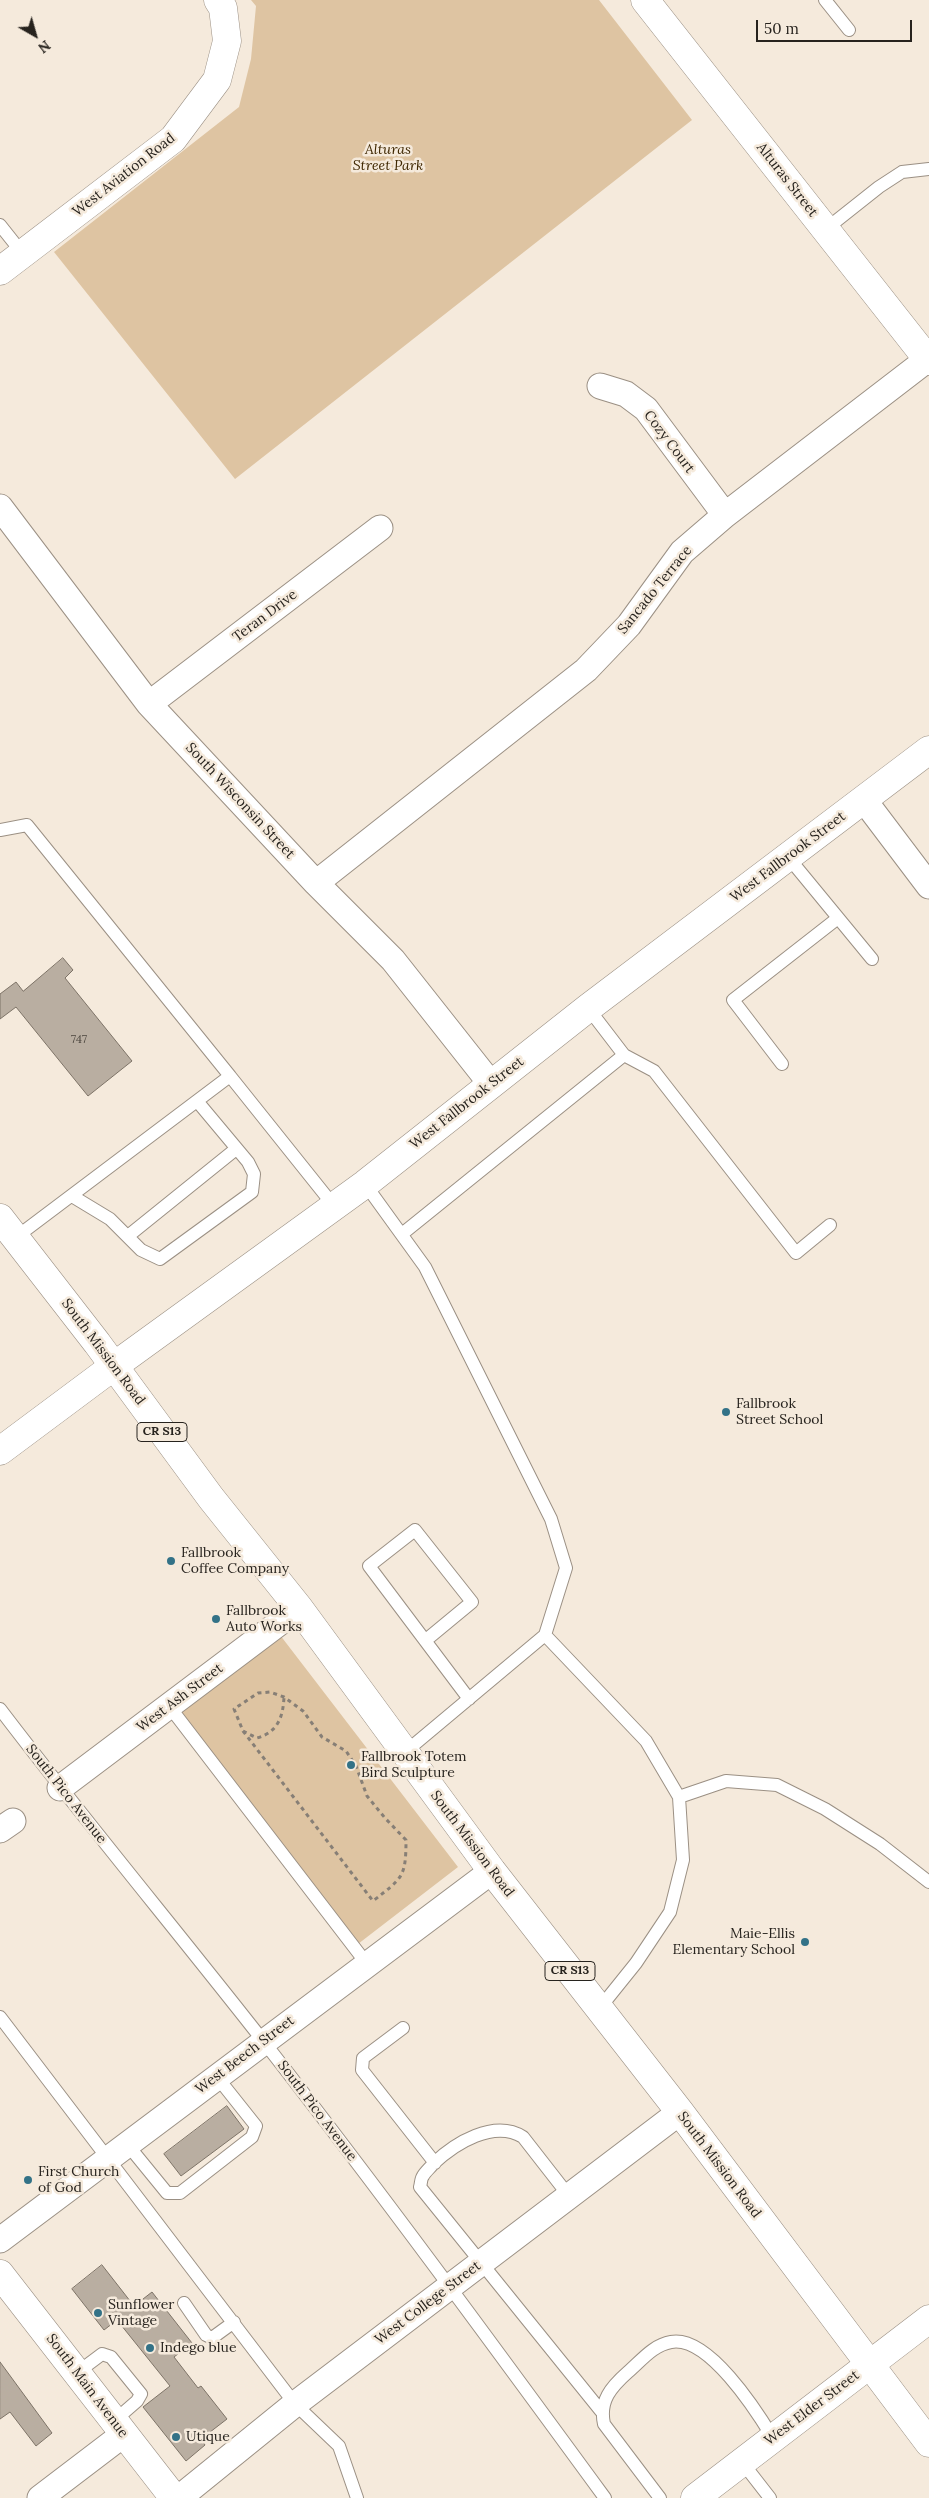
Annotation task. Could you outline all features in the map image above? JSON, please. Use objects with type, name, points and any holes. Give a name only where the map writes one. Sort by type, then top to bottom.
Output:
[{"type":"street","name":"West Aviation Road","points":[[0,271],[173,139],[217,80],[226,41],[222,8],[218,0]]},
{"type":"street","name":"Alturas Street","points":[[645,0],[928,360]]},
{"type":"street","name":"Sancado Terrace","points":[[316,883],[586,670],[629,625],[682,552],[725,515],[928,360]]},
{"type":"street","name":"Cozy Court","points":[[600,386],[626,394],[646,409],[725,515]]},
{"type":"street","name":"South Wisconsin Street","points":[[0,507],[149,704],[316,883],[393,960],[491,1084]]},
{"type":"street","name":"Teran Drive","points":[[149,704],[380,528]]},
{"type":"street","name":"West Fallbrook Street","points":[[0,1451],[364,1184],[588,1008],[929,750]]},
{"type":"street","points":[[864,800],[929,886]]},
{"type":"street","name":"South Mission Road","points":[[8,1228],[114,1366],[211,1498],[300,1608],[492,1871],[680,2112],[868,2366],[929,2444]]},
{"type":"street","name":"West Ash Street","points":[[60,1788],[300,1608]]},
{"type":"street","name":"West Beech Street","points":[[0,2240],[492,1871]]},
{"type":"street","name":"West College Street","points":[[179,2498],[295,2404],[680,2112]]},
{"type":"street","name":"South Main Avenue","points":[[0,2274],[174,2498]]},
{"type":"street","name":"West Elder Street","points":[[695,2498],[929,2319]]},
{"type":"street","points":[[40,2498],[119,2428]]},
{"type":"lane","points":[[825,0],[849,30]]},
{"type":"lane","points":[[826,229],[879,187],[902,172],[929,169]]},
{"type":"lane","points":[[0,225],[22,254]]},
{"type":"lane","points":[[0,830],[27,825],[334,1206]]},
{"type":"lane","points":[[788,857],[872,960]]},
{"type":"lane","points":[[782,1064],[733,1000],[838,918]]},
{"type":"lane","points":[[588,1008],[624,1055],[654,1071],[796,1252],[830,1225]]},
{"type":"lane","points":[[402,1234],[624,1055]]},
{"type":"lane","points":[[8,1228],[72,1196],[230,1076]]},
{"type":"lane","points":[[72,1196],[110,1219],[141,1250],[160,1259],[252,1192],[254,1174],[197,1101]]},
{"type":"lane","points":[[128,1236],[236,1149]]},
{"type":"lane","points":[[364,1184],[425,1267],[551,1519],[566,1568],[545,1635],[404,1753]]},
{"type":"lane","points":[[426,1640],[472,1602],[416,1530],[369,1566],[470,1699]]},
{"type":"lane","points":[[545,1635],[646,1741],[679,1797],[683,1860],[670,1912],[636,1963],[599,2008]]},
{"type":"lane","points":[[169,1706],[367,1964]]},
{"type":"lane","name":"South Pico Avenue","points":[[0,1709],[60,1788],[263,2042],[450,2286],[605,2498]]},
{"type":"lane","points":[[679,1797],[726,1781],[777,1785],[825,1809],[880,1844],[929,1882]]},
{"type":"lane","points":[[0,2017],[118,2151],[234,2322],[295,2404],[339,2446],[357,2498]]},
{"type":"lane","points":[[403,2028],[363,2058],[362,2070],[435,2163]]},
{"type":"lane","points":[[118,2151],[167,2193],[180,2193],[252,2137],[256,2126],[217,2077]]},
{"type":"lane","points":[[569,2196],[524,2137],[514,2132],[501,2131],[473,2136],[448,2150],[423,2175],[420,2187],[601,2411],[604,2424],[660,2498]]},
{"type":"lane","points":[[184,2303],[206,2335],[212,2338],[234,2322]]},
{"type":"lane","points":[[601,2411],[606,2396],[619,2380],[654,2349],[672,2342],[688,2342],[710,2356],[720,2367],[760,2417],[773,2438]]},
{"type":"lane","points":[[78,2372],[102,2354],[111,2356],[141,2394],[119,2428]]},
{"type":"lane","points":[[742,2462],[770,2498]]},
{"type":"path","points":[[270,1692],[284,1696],[303,1711],[322,1738],[346,1751],[356,1766],[367,1796],[406,1840],[406,1866],[397,1881],[373,1900],[243,1731],[234,1709],[258,1693],[270,1692]]},
{"type":"path","points":[[243,1731],[257,1738],[268,1735],[279,1724],[283,1713],[284,1696]]},
{"type":"green space","name":"Alturas Street Park","points":[[251,0],[599,0],[692,120],[235,479],[54,252],[239,107],[251,59],[256,6]]},
{"type":"green space","points":[[280,1635],[458,1867],[358,1944],[181,1712]]},
{"type":"building","points":[[63,958],[73,970],[65,978],[132,1061],[88,1096],[16,1007],[0,1019],[0,994],[16,982],[23,991]]},
{"type":"building","points":[[227,2106],[244,2129],[181,2176],[164,2154]]},
{"type":"building","points":[[102,2265],[134,2306],[152,2292],[192,2343],[174,2357],[198,2388],[201,2386],[227,2419],[201,2439],[205,2445],[186,2461],[143,2407],[170,2386],[117,2320],[104,2330],[72,2289]]},
{"type":"building","points":[[0,2362],[52,2433],[36,2446],[10,2412],[0,2419]]},
{"type":"place","name":"Fallbrook Street School","points":[[726,1412]]},
{"type":"place","name":"Fallbrook Coffee Company","points":[[171,1561]]},
{"type":"place","name":"Fallbrook Auto Works","points":[[216,1619]]},
{"type":"place","name":"Fallbrook Totem Bird Sculpture","points":[[351,1765]]},
{"type":"place","name":"Maie-Ellis Elementary School","points":[[805,1942]]},
{"type":"place","name":"First Church of God","points":[[28,2180]]},
{"type":"place","name":"Sunflower Vintage","points":[[98,2313]]},
{"type":"place","name":"Indego blue","points":[[150,2348]]},
{"type":"place","name":"Utique","points":[[176,2437]]}]
